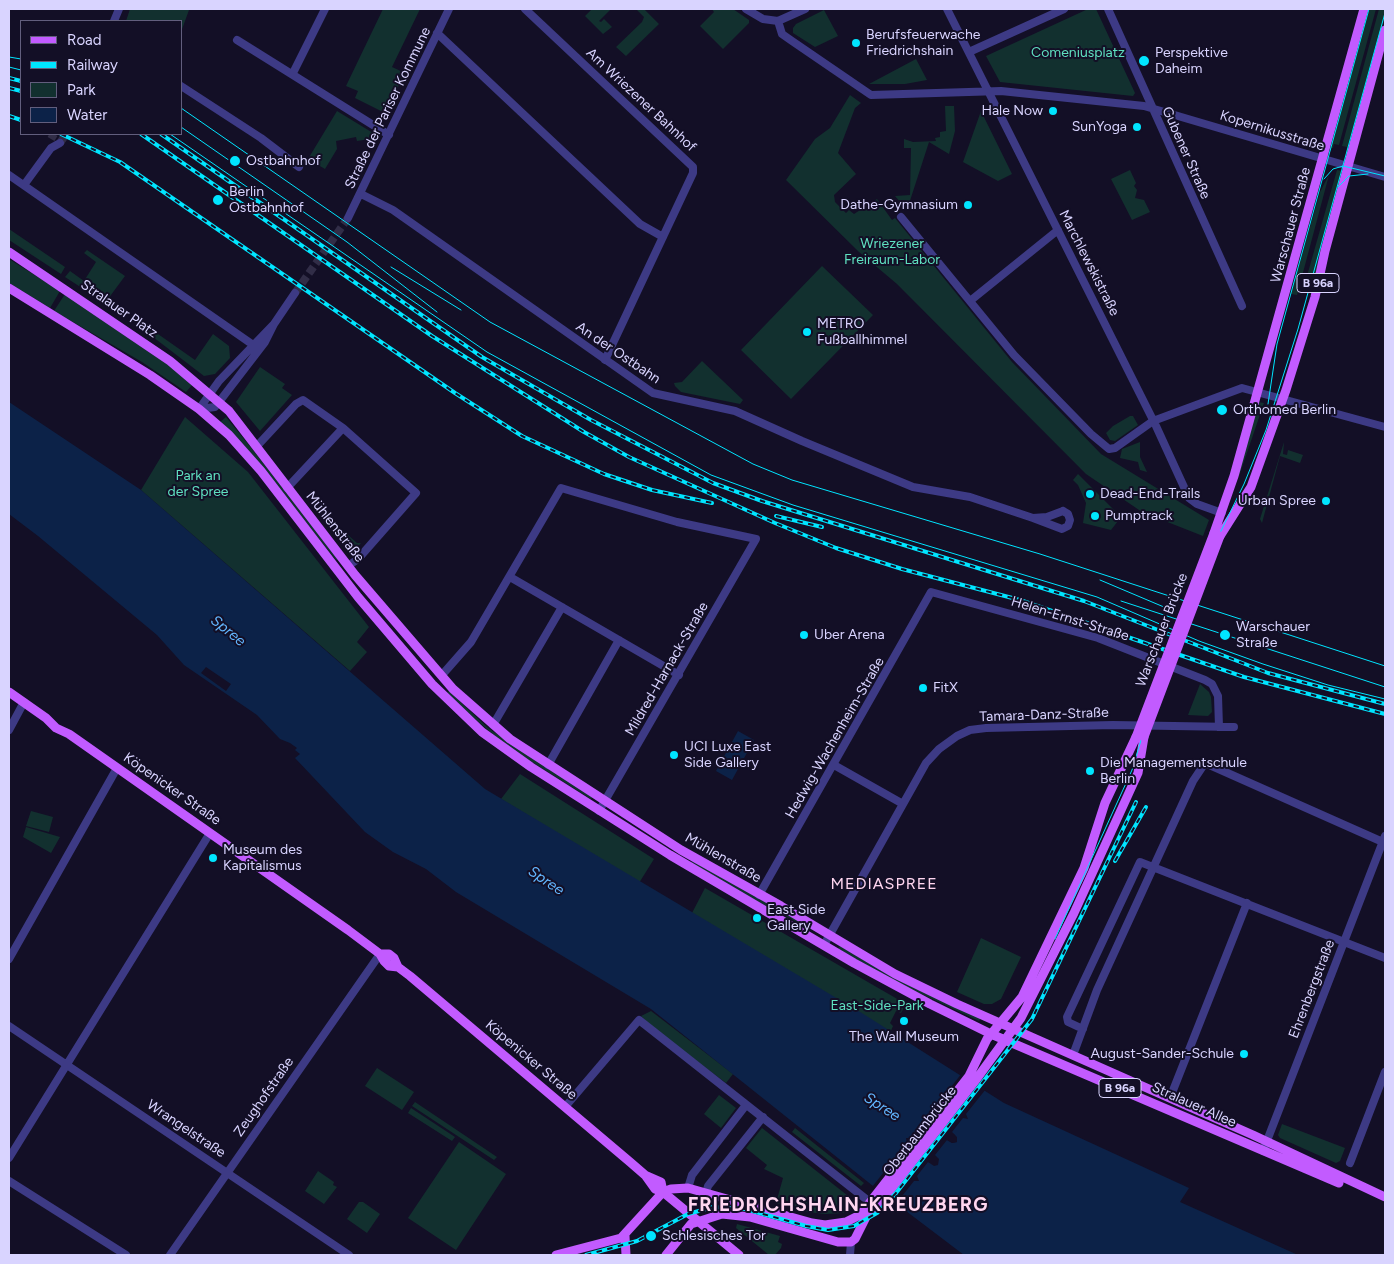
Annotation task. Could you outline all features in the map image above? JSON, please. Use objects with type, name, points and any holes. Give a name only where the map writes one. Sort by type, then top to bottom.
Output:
[{"type":"main road","name":"Warschauer Straße","points":[[1217,535],[1364,9]]},
{"type":"main road","name":"B 96a","points":[[1217,535],[1242,504],[1252,484],[1284,398],[1315,297],[1385,30]]},
{"type":"main road","name":"Stralauer Platz","points":[[9,252],[170,361],[210,393]]},
{"type":"main road","points":[[9,288],[150,375],[199,409]]},
{"type":"main road","name":"Mühlenstraße","points":[[210,393],[258,446],[287,488],[348,566],[442,676],[493,725],[548,765],[688,854],[830,934],[895,974],[1014,1029]]},
{"type":"main road","name":"Mühlenstraße","points":[[199,409],[230,435],[250,458],[339,573],[432,684],[490,738],[599,811],[670,855],[824,945],[923,1000],[991,1034]]},
{"type":"main road","points":[[1222,513],[1232,516]]},
{"type":"main road","name":"Warschauer Brücke","points":[[1140,737],[1217,535]]},
{"type":"main road","points":[[339,573],[348,566]]},
{"type":"main road","points":[[432,684],[442,676]]},
{"type":"main road","name":"Köpenicker Straße","points":[[9,692],[46,718],[56,728],[69,734],[380,954],[386,964],[398,967],[645,1175],[653,1187],[663,1192],[739,1255]]},
{"type":"main road","name":"B 96a","points":[[972,1079],[985,1043],[1024,993],[1084,868],[1105,803],[1140,737]]},
{"type":"main road","name":"B 96a","points":[[972,1079],[1014,1029],[1057,948],[1138,773],[1140,737]]},
{"type":"main road","name":"Stralauer Allee","points":[[1014,1029],[1266,1141],[1385,1197]]},
{"type":"main road","name":"Stralauer Allee","points":[[991,1034],[1385,1204]]},
{"type":"main road","name":"Oberbaumbrücke","points":[[874,1205],[972,1079]]},
{"type":"main road","points":[[556,1255],[613,1242],[625,1236],[663,1192],[671,1189],[688,1188],[825,1225],[853,1219],[874,1205]]},
{"type":"main road","points":[[666,1255],[686,1230],[698,1221],[722,1214],[738,1214],[838,1242],[851,1242],[861,1232],[867,1215],[874,1205]]},
{"type":"main road","points":[[625,1236],[626,1255]]},
{"type":"street","points":[[293,73],[325,9]]},
{"type":"street","name":"Straße der Pariser Kommune","points":[[348,218],[449,9]]},
{"type":"street","name":"Am Wriezener Bahnhof","points":[[525,9],[692,166],[693,173],[605,360]]},
{"type":"street","points":[[746,9],[763,19],[778,20],[805,9]]},
{"type":"street","name":"Marchlewskistraße","points":[[946,9],[990,91],[1189,498],[1197,504],[1222,513]]},
{"type":"street","points":[[969,52],[1064,9]]},
{"type":"street","name":"Gubener Straße","points":[[1108,9],[1242,306]]},
{"type":"street","name":"Kopernikusstraße","points":[[778,20],[782,34],[871,95],[990,91],[1040,94],[1152,108],[1385,177]]},
{"type":"street","points":[[438,33],[640,224],[663,237]]},
{"type":"street","points":[[237,40],[389,134]]},
{"type":"street","points":[[182,87],[262,138],[299,167]]},
{"type":"street","points":[[50,139],[51,148]]},
{"type":"street","points":[[24,185],[51,148],[60,144]]},
{"type":"street","points":[[9,174],[256,347]]},
{"type":"street","name":"An der Ostbahn","points":[[361,194],[393,210],[653,393],[735,411],[802,442],[913,487],[976,499],[1033,518]]},
{"type":"street","points":[[901,216],[1014,355],[1108,449],[1112,449],[1153,421],[1238,389],[1246,388],[1385,428]]},
{"type":"street","points":[[970,301],[1058,230]]},
{"type":"street","points":[[199,409],[210,393],[269,336],[274,324],[295,293]]},
{"type":"street","points":[[199,409],[215,407],[220,402],[256,347]]},
{"type":"street","points":[[258,446],[296,404],[303,400],[343,428],[416,493],[358,559],[348,566]]},
{"type":"street","points":[[287,488],[343,428]]},
{"type":"street","name":"Mildred-Harnack-Straße","points":[[510,578],[562,488],[668,520],[756,538],[679,675],[599,811]]},
{"type":"street","points":[[442,676],[471,642],[510,578],[679,675]]},
{"type":"street","name":"Helen-Ernst-Straße","points":[[932,592],[1098,638],[1206,680],[1212,684],[1218,696],[1219,727]]},
{"type":"street","name":"Hedwig-Wachenheim-Straße","points":[[759,895],[932,592]]},
{"type":"street","points":[[493,725],[562,607]]},
{"type":"street","points":[[548,765],[619,640]]},
{"type":"street","points":[[9,730],[24,702]]},
{"type":"street","name":"Tamara-Danz-Straße","points":[[824,945],[903,804],[934,754],[950,740],[970,730],[986,728],[1234,727]]},
{"type":"street","points":[[1073,1055],[1097,990],[1194,781],[1205,763],[1384,840]]},
{"type":"street","points":[[834,765],[903,804]]},
{"type":"street","points":[[9,959],[117,768]]},
{"type":"street","points":[[9,1158],[210,833]]},
{"type":"street","name":"Ehrenbergstraße","points":[[1262,1151],[1384,840]]},
{"type":"street","points":[[1083,1028],[1068,1022],[1067,1017],[1140,862],[1385,958]]},
{"type":"street","points":[[1170,1098],[1247,903]]},
{"type":"street","name":"Zeughofstraße","points":[[170,1255],[380,954]]},
{"type":"street","points":[[565,1107],[639,1020],[874,1205]]},
{"type":"street","name":"Wrangelstraße","points":[[9,1026],[349,1255]]},
{"type":"street","points":[[1350,1162],[1385,1072]]},
{"type":"street","points":[[688,1188],[693,1174],[746,1105]]},
{"type":"street","points":[[706,1193],[708,1186],[763,1117]]},
{"type":"street","points":[[9,1181],[126,1255]]},
{"type":"street","points":[[850,1255],[851,1242]]},
{"type":"green space","points":[[130,9],[189,10],[182,29],[182,20],[126,20]]},
{"type":"green space","points":[[383,9],[420,9],[392,67],[405,73],[385,113],[355,98],[358,91],[346,86]]},
{"type":"green space","points":[[592,9],[611,9],[599,21],[601,22],[604,19],[612,27],[603,34],[585,16]]},
{"type":"green space","points":[[636,9],[644,9],[659,24],[626,56],[616,47],[642,22],[644,17]]},
{"type":"green space","points":[[712,9],[733,9],[749,20],[749,23],[723,49],[700,26],[714,12]]},
{"type":"green space","name":"Comeniusplatz","points":[[1088,9],[1096,9],[1135,93],[1133,96],[1000,82],[986,56]]},
{"type":"green space","points":[[1368,9],[1376,9],[1339,145],[1334,144],[1333,148],[1330,148]]},
{"type":"green space","points":[[1379,9],[1385,9],[1385,16],[1348,152],[1346,152],[1347,147],[1342,146]]},
{"type":"green space","points":[[824,10],[838,36],[815,47],[793,33],[793,28],[796,24]]},
{"type":"green space","points":[[916,59],[927,80],[905,84],[869,84]]},
{"type":"green space","name":"Wriezener Freiraum-Labor","points":[[850,95],[861,103],[855,108],[838,153],[856,174],[834,195],[835,202],[846,213],[849,210],[854,214],[877,199],[892,220],[895,218],[1012,362],[1101,454],[1209,520],[1203,536],[1142,512],[1086,474],[897,284],[859,252],[786,180],[815,139],[830,128]]},
{"type":"green space","points":[[945,106],[954,106],[955,131],[949,154],[929,142],[907,210],[895,196],[910,195],[911,148],[904,148],[904,139],[913,142],[936,141],[935,138],[940,137],[940,132],[946,131]]},
{"type":"green space","points":[[337,111],[373,133],[370,139],[357,141],[356,137],[336,141],[337,149],[325,169],[308,159]]},
{"type":"green space","points":[[981,111],[1012,174],[998,181],[963,162]]},
{"type":"green space","points":[[1130,170],[1136,183],[1134,186],[1137,190],[1135,198],[1144,200],[1150,212],[1132,220],[1111,179]]},
{"type":"green space","points":[[1337,170],[1343,171],[1315,278],[1307,276]]},
{"type":"green space","points":[[1329,175],[1297,295],[1291,294],[1320,192]]},
{"type":"green space","points":[[9,229],[65,267],[61,274],[9,240]]},
{"type":"green space","points":[[87,250],[125,276],[105,303],[65,277],[70,271],[84,281],[96,262],[84,253]]},
{"type":"green space","points":[[9,259],[60,291],[50,308],[9,283]]},
{"type":"green space","name":"METRO Fußballhimmel","points":[[822,266],[873,315],[791,399],[741,350]]},
{"type":"green space","points":[[65,294],[193,384],[186,392],[142,362],[54,311]]},
{"type":"green space","points":[[138,320],[195,360],[213,334],[229,346],[230,358],[215,374],[204,376],[136,324]]},
{"type":"green space","points":[[702,361],[743,400],[740,404],[681,392],[675,386],[674,383],[682,382]]},
{"type":"green space","points":[[260,367],[285,384],[282,388],[292,395],[260,431],[236,402]]},
{"type":"green space","points":[[1258,402],[1264,403],[1238,476]]},
{"type":"green space","points":[[1133,416],[1138,425],[1115,441],[1110,440],[1106,433],[1113,426]]},
{"type":"green space","name":"Park an der Spree","points":[[185,417],[248,472],[369,627],[357,642],[367,652],[350,671],[141,490]]},
{"type":"green space","points":[[226,417],[338,559],[336,560],[244,445],[220,422]]},
{"type":"green space","points":[[1140,442],[1140,457],[1147,472],[1140,470],[1138,462],[1120,458],[1122,449]]},
{"type":"green space","points":[[1284,442],[1283,454],[1287,455],[1288,450],[1303,455],[1300,463],[1280,456],[1262,523],[1260,519]]},
{"type":"green space","name":"Dead-End-Trails","points":[[1078,474],[1117,513],[1113,517],[1118,521],[1111,530],[1083,523],[1086,503],[1078,485],[1073,480]]},
{"type":"green space","points":[[328,514],[329,518],[357,543],[361,543],[353,552],[350,552],[323,518]]},
{"type":"green space","points":[[1200,684],[1209,692],[1212,712],[1208,716],[1188,715]]},
{"type":"green space","points":[[449,691],[488,728],[592,797],[591,799],[508,747],[446,694]]},
{"type":"green space","points":[[520,774],[654,859],[639,883],[501,799]]},
{"type":"green space","points":[[31,811],[53,817],[49,832],[26,826]]},
{"type":"green space","points":[[26,827],[60,837],[51,853],[23,837]]},
{"type":"green space","points":[[692,860],[813,928],[812,930],[691,863]]},
{"type":"green space","name":"East-Side-Park","points":[[705,888],[906,1004],[901,1013],[896,1011],[890,1023],[893,1026],[890,1033],[692,913]]},
{"type":"green space","points":[[981,938],[1021,957],[1001,999],[992,1004],[984,1004],[957,992]]},
{"type":"green space","points":[[840,946],[883,971],[981,1018],[979,1021],[892,980],[838,949]]},
{"type":"green space","points":[[651,1011],[733,1074],[726,1083],[652,1027],[641,1016]]},
{"type":"green space","points":[[377,1068],[414,1092],[402,1110],[365,1086]]},
{"type":"green space","points":[[719,1095],[736,1108],[721,1128],[704,1114]]},
{"type":"green space","points":[[415,1102],[497,1157],[494,1160],[412,1106]]},
{"type":"green space","points":[[411,1108],[455,1137],[452,1141],[408,1113]]},
{"type":"green space","points":[[1282,1124],[1345,1148],[1340,1161],[1336,1163],[1280,1138],[1278,1135]]},
{"type":"green space","points":[[762,1128],[857,1203],[853,1208],[843,1213],[825,1214],[808,1212],[776,1203],[783,1178],[764,1169],[767,1165],[746,1148]]},
{"type":"green space","points":[[795,1128],[864,1183],[861,1186],[792,1132]]},
{"type":"green space","points":[[459,1142],[506,1174],[456,1250],[408,1218]]},
{"type":"green space","points":[[318,1171],[334,1182],[333,1185],[337,1187],[324,1204],[305,1191]]},
{"type":"green space","points":[[359,1202],[363,1202],[380,1214],[367,1233],[347,1219]]},
{"type":"green space","points":[[737,1224],[780,1236],[778,1242],[782,1244],[781,1248],[775,1255],[769,1255],[736,1228]]},
{"type":"water","name":"Spree","points":[[9,402],[141,490],[485,789],[865,1015],[1004,1103],[1189,1188],[1180,1202],[1298,1255],[964,1255],[873,1186],[651,1009],[456,892],[426,869],[393,852],[365,832],[295,758],[300,754],[295,750],[297,748],[280,739],[257,715],[184,665],[157,635],[9,514]],"holes":[[[930,1115],[955,1135],[957,1142],[952,1143],[947,1140],[924,1121],[924,1116]],[[906,1138],[912,1138],[935,1156],[938,1165],[928,1162],[907,1145]]]},
{"type":"water","points":[[738,731],[754,740],[732,780],[716,771]]},
{"type":"pier","points":[[206,667],[231,684],[226,691],[201,673]]},
{"type":"pier","points":[[962,1073],[986,1089],[966,1114],[968,1119],[963,1118],[952,1132],[957,1137],[957,1142],[952,1143],[947,1140],[935,1155],[939,1159],[938,1165],[934,1166],[928,1162],[917,1176],[919,1181],[914,1181],[895,1205],[872,1187]]},
{"type":"tunnel","points":[[51,139],[53,135]]},
{"type":"tunnel","points":[[60,143],[65,135]]},
{"type":"tunnel","points":[[295,293],[348,218]]},
{"type":"tram line","points":[[1268,404],[1277,344],[1369,9]]},
{"type":"tram line","points":[[1055,939],[1132,770],[1142,737],[1219,535],[1244,484],[1266,430],[1298,329],[1385,13]]},
{"type":"tram line","points":[[9,57],[20,59]]},
{"type":"tram line","points":[[9,67],[20,70]]},
{"type":"tram line","points":[[182,109],[490,322],[753,464],[792,480],[1040,554],[1385,666]]},
{"type":"tram line","points":[[182,128],[347,242],[437,312]]},
{"type":"tram line","points":[[171,135],[487,352],[711,475],[793,505],[1097,597],[1199,641],[1263,664],[1328,685],[1385,699]]},
{"type":"tram line","points":[[1324,179],[1333,169],[1343,166],[1385,176]]},
{"type":"tram line","points":[[1338,187],[1349,176],[1368,174]]},
{"type":"tram line","points":[[391,267],[461,310]]},
{"type":"tram line","points":[[1100,580],[1171,610]]},
{"type":"tram line","points":[[1121,601],[1385,687]]},
{"type":"railway","points":[[9,78],[20,81]]},
{"type":"railway","points":[[9,88],[20,91]]},
{"type":"railway","points":[[9,116],[20,120]]},
{"type":"railway","points":[[63,135],[120,162],[455,393],[522,436],[604,474],[652,490],[712,503]]},
{"type":"railway","points":[[142,135],[432,336],[584,432],[629,457],[775,523],[836,548],[902,569],[1020,600],[1244,677],[1385,714]]},
{"type":"railway","points":[[162,135],[482,357],[591,420],[713,483],[762,501],[1084,601],[1268,673],[1385,704]]},
{"type":"railway","points":[[776,516],[822,527]]},
{"type":"railway","points":[[586,1255],[637,1241],[688,1214],[713,1207],[745,1209],[806,1226],[828,1230],[854,1226],[877,1213],[896,1193],[1032,1019],[1136,802]]},
{"type":"railway","points":[[1115,861],[1146,807]]},
{"type":"place","name":"Berufsfeuerwache Friedrichshain","points":[[856,43]]},
{"type":"place","name":"Perspektive Daheim","points":[[1144,61]]},
{"type":"place","name":"Hale Now","points":[[1053,111]]},
{"type":"place","name":"SunYoga","points":[[1137,127]]},
{"type":"place","name":"Ostbahnhof","points":[[235,161]]},
{"type":"place","name":"Berlin Ostbahnhof","points":[[218,200]]},
{"type":"place","name":"Dathe-Gymnasium","points":[[968,205]]},
{"type":"place","name":"METRO Fußballhimmel","points":[[807,332]]},
{"type":"place","name":"Orthomed Berlin","points":[[1222,410]]},
{"type":"place","name":"Dead-End-Trails","points":[[1090,494]]},
{"type":"place","name":"Urban Spree","points":[[1326,501]]},
{"type":"place","name":"Pumptrack","points":[[1095,516]]},
{"type":"place","name":"Uber Arena","points":[[804,635]]},
{"type":"place","name":"Warschauer Straße","points":[[1225,635]]},
{"type":"place","name":"FitX","points":[[923,688]]},
{"type":"place","name":"UCI Luxe East Side Gallery","points":[[674,755]]},
{"type":"place","name":"Die Managementschule Berlin","points":[[1090,771]]},
{"type":"place","name":"Museum des Kapitalismus","points":[[213,858]]},
{"type":"place","name":"East Side Gallery","points":[[757,918]]},
{"type":"place","name":"The Wall Museum","points":[[904,1021]]},
{"type":"place","name":"August-Sander-Schule","points":[[1244,1054]]},
{"type":"place","name":"Schlesisches Tor","points":[[651,1236]]},
{"type":"district","name":"MEDIASPREE","points":[[884,884]]},
{"type":"district","name":"FRIEDRICHSHAIN-KREUZBERG","points":[[838,1205]]}]
